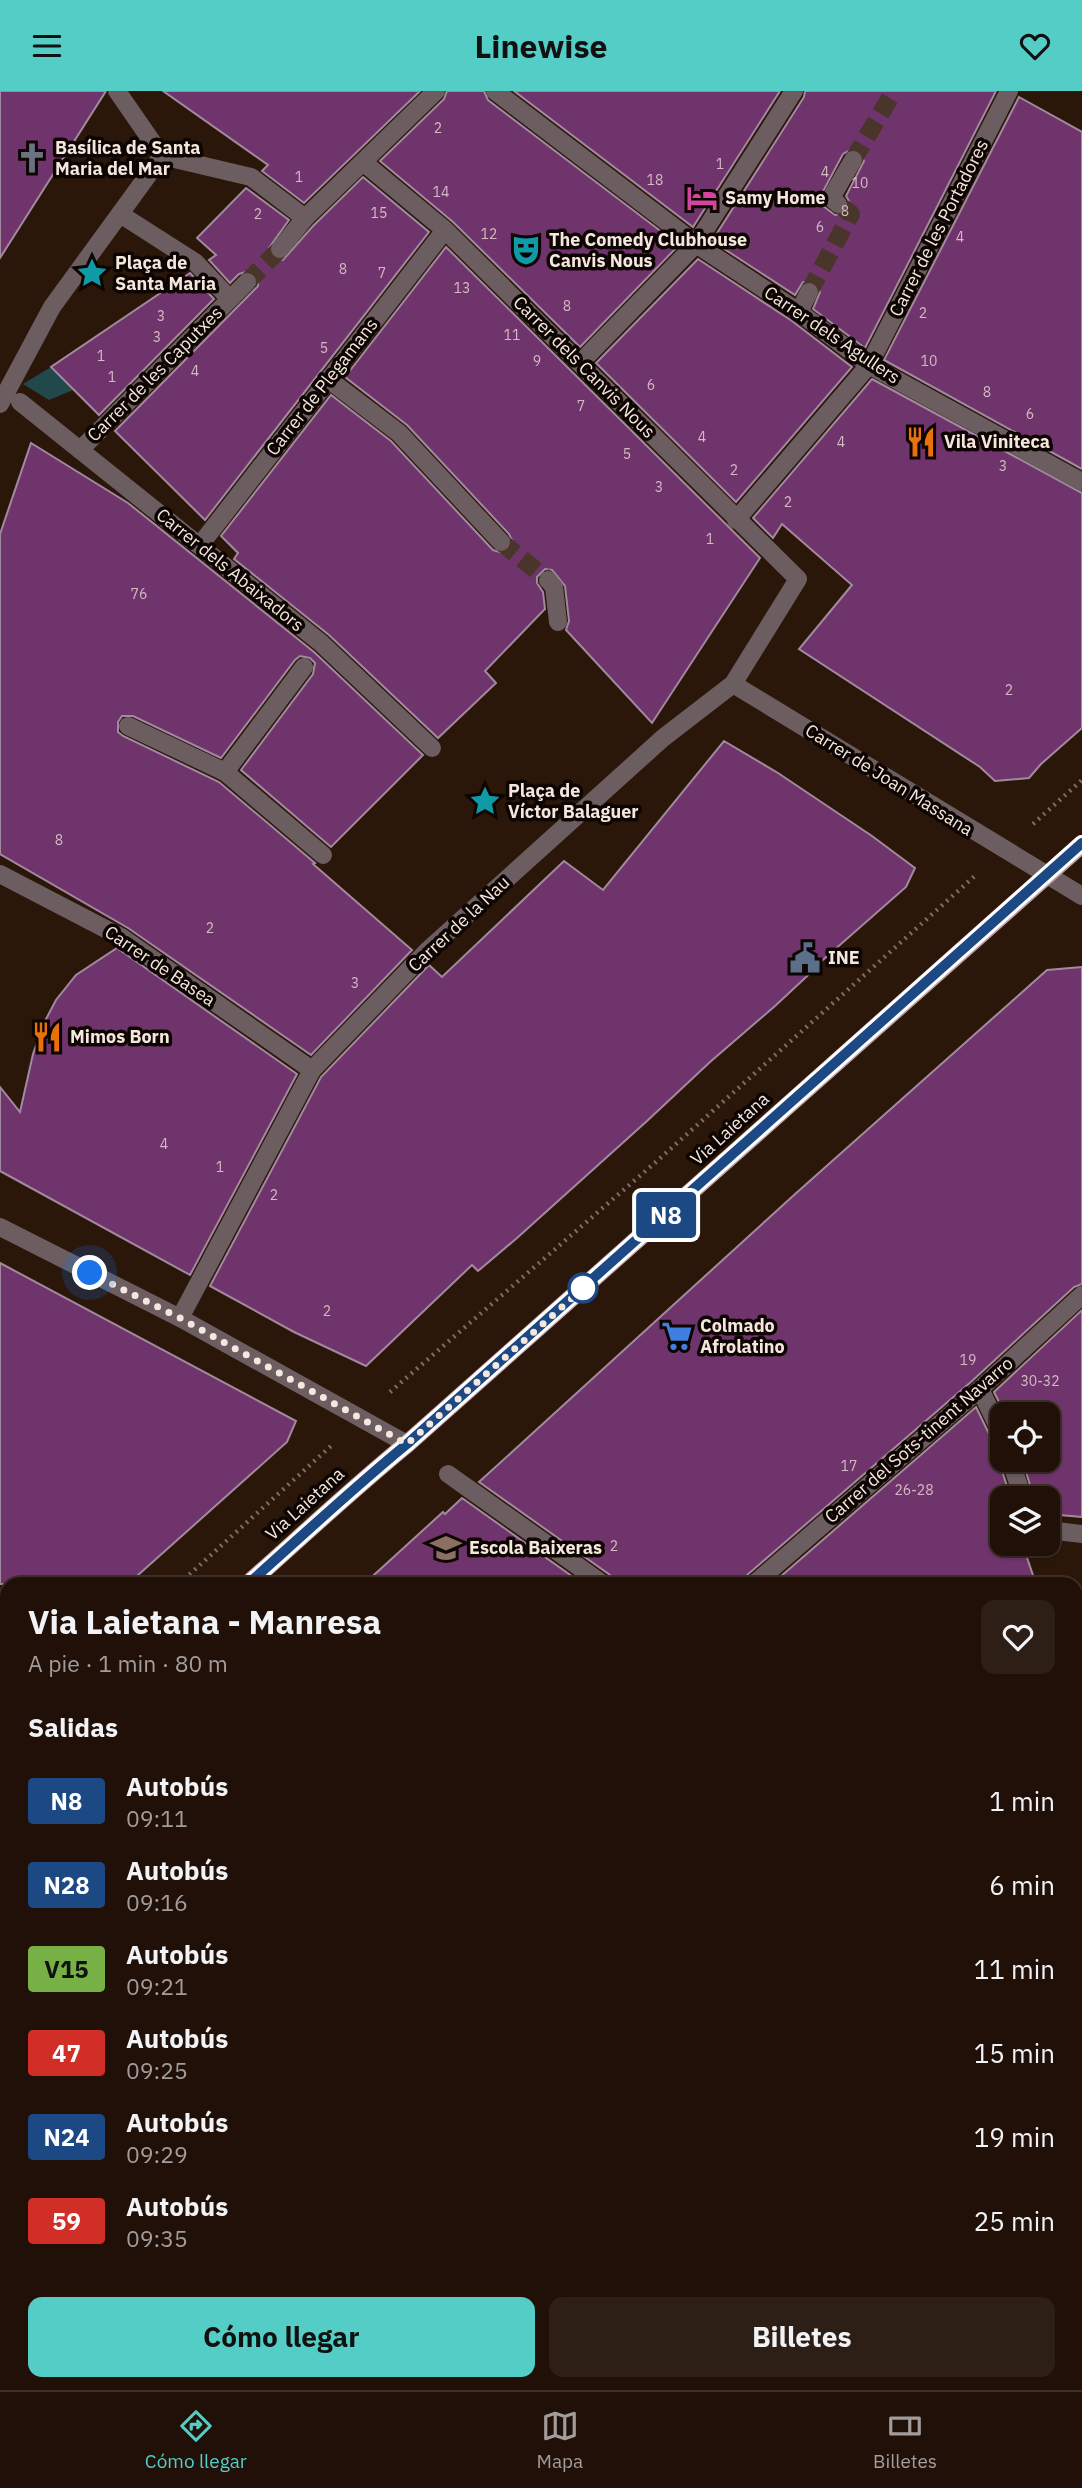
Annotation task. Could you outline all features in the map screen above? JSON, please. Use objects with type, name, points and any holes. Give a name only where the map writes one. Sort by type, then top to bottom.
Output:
[{"type":"main road","name":"Via Laietana","points":[[256,1577],[324,1517],[336,1503],[407,1444],[1082,843]]},
{"type":"street","points":[[117,91],[162,156],[251,177],[305,218]]},
{"type":"street","points":[[279,249],[305,218],[436,91]]},
{"type":"street","name":"Carrer dels Agullers","points":[[495,91],[696,244],[799,312],[869,365],[1082,482]]},
{"type":"street","points":[[580,363],[696,244],[794,91]]},
{"type":"street","name":"Carrer de les Portadores","points":[[736,520],[869,365],[1009,91]]},
{"type":"street","points":[[0,404],[52,307],[162,156]]},
{"type":"street","points":[[838,204],[831,198],[853,160]]},
{"type":"street","name":"Carrer dels Canvis Nous","points":[[363,162],[445,230],[736,520],[799,579]]},
{"type":"street","name":"Carrer de les Caputxes","points":[[120,214],[195,262],[230,299]]},
{"type":"street","name":"Carrer de Plegamans","points":[[200,545],[445,230]]},
{"type":"street","name":"Carrer de les Caputxes","points":[[80,450],[247,282]]},
{"type":"street","points":[[799,312],[809,292]]},
{"type":"street","points":[[328,379],[399,433],[501,543]]},
{"type":"street","name":"Carrer dels Abaixadors","points":[[20,402],[321,643],[432,748]]},
{"type":"street","name":"Carrer de la Nau","points":[[180,1318],[313,1070],[427,951],[663,738],[733,684],[799,579]]},
{"type":"street","points":[[548,580],[554,587],[558,622]]},
{"type":"street","points":[[225,772],[304,667]]},
{"type":"street","name":"Carrer de Joan Massana","points":[[733,684],[1082,896]]},
{"type":"street","points":[[128,726],[225,772],[323,855]]},
{"type":"street","name":"Carrer de Basea","points":[[0,874],[121,937],[313,1070]]},
{"type":"street","points":[[0,1227],[180,1318],[407,1444]]},
{"type":"street","name":"Carrer del Sots-tinent Navarro","points":[[762,1577],[980,1389],[1082,1295]]},
{"type":"street","points":[[980,1389],[990,1410]]},
{"type":"street","points":[[448,1474],[593,1577]]},
{"type":"street","points":[[1060,1531],[1082,1534]]},
{"type":"path","points":[[187,1577],[305,1471],[360,1417],[667,1152],[1082,780]]},
{"type":"water","points":[[51,367],[86,402],[73,390],[49,400],[23,384]]},
{"type":"building","name":"Basílica de Santa Maria del Mar","points":[[0,91],[106,91],[0,258]]},
{"type":"building","points":[[163,91],[420,91],[304,203],[262,171],[268,165]]},
{"type":"building","points":[[447,91],[484,91],[488,100],[679,245],[580,347],[453,222],[380,161],[444,99]]},
{"type":"building","points":[[514,91],[780,91],[693,227]]},
{"type":"building","points":[[805,91],[996,91],[865,348],[813,309],[820,292],[815,282],[803,282],[795,295],[712,241],[804,97]],"holes":[[[852,149],[859,151],[864,161],[846,196],[849,201],[847,211],[835,215],[823,206],[820,197],[843,154]]]},
{"type":"building","points":[[1019,97],[1082,132],[1082,469],[884,360]]},
{"type":"building","points":[[363,177],[429,232],[205,520],[115,431],[258,286],[258,278],[249,271],[239,274],[230,283],[209,260],[216,255],[197,238],[246,188],[289,220],[269,248],[273,258],[283,260]]},
{"type":"building","points":[[446,247],[760,558],[652,723],[566,630],[569,621],[565,586],[552,570],[545,569],[537,577],[537,583],[543,592],[545,609],[485,671],[496,683],[438,738],[329,635],[234,559],[238,553],[221,536],[331,395],[391,441],[493,550],[503,553],[509,550],[512,540],[509,534],[407,425],[345,377]]},
{"type":"building","points":[[698,259],[792,321],[852,367],[736,502],[596,363]]},
{"type":"building","points":[[190,273],[214,299],[99,415],[51,367]]},
{"type":"building","points":[[872,379],[1082,493],[1082,728],[1029,778],[995,781],[980,767],[799,649],[852,585],[782,524],[773,538],[753,518]]},
{"type":"building","points":[[31,443],[128,503],[314,652],[423,755],[331,847],[241,770],[313,674],[315,663],[310,658],[300,656],[295,660],[221,758],[133,716],[122,716],[118,722],[118,732],[123,736],[219,782],[412,950],[311,1055],[128,928],[0,854],[0,534]]},
{"type":"building","points":[[724,741],[778,773],[915,868],[906,887],[517,1238],[478,1271],[472,1265],[366,1366],[294,1332],[210,1286],[321,1077],[429,965],[442,977],[564,861],[603,890]]},
{"type":"building","points":[[117,948],[297,1074],[190,1275],[0,1171],[0,1087],[20,1112],[33,1054],[56,1000],[76,975]]},
{"type":"building","points":[[1082,967],[1082,1284],[1074,1287],[972,1381],[746,1577],[611,1577],[479,1482],[794,1195],[1047,970]]},
{"type":"building","points":[[0,1263],[296,1421],[287,1442],[136,1577],[0,1577]]},
{"type":"building","points":[[1082,1310],[1082,1517],[1060,1515],[1060,1486],[1030,1486],[1026,1472],[1060,1472],[1060,1402],[999,1402],[994,1392]]},
{"type":"building","points":[[976,1407],[990,1436],[990,1472],[1002,1472],[1007,1486],[990,1486],[990,1556],[1026,1556],[1034,1577],[780,1577]]},
{"type":"building","name":"Escola Baixeras","points":[[462,1498],[573,1577],[372,1577],[443,1512],[445,1514]]},
{"type":"tunnel","points":[[853,160],[894,91]]},
{"type":"tunnel","points":[[809,292],[851,214],[838,204]]},
{"type":"tunnel","points":[[247,282],[280,249]]},
{"type":"tunnel","points":[[501,542],[548,580]]},
{"type":"bus line","name":"N8","points":[[256,1577],[324,1517],[336,1503],[407,1444],[998,921],[1082,843]]},
{"type":"place","name":"Basílica de Santa Maria del Mar","points":[[32,158]]},
{"type":"place","name":"Samy Home","points":[[702,198]]},
{"type":"place","name":"The Comedy Clubhouse Canvis Nous","points":[[526,250]]},
{"type":"place","name":"Plaça de Santa Maria","points":[[92,273]]},
{"type":"place","name":"Vila Viniteca","points":[[921,442]]},
{"type":"place","name":"Plaça de Víctor Balaguer","points":[[485,801]]},
{"type":"place","name":"INE","points":[[805,958]]},
{"type":"place","name":"Mimos Born","points":[[47,1037]]},
{"type":"place","name":"Colmado Afrolatino","points":[[677,1336]]},
{"type":"place","name":"Escola Baixeras","points":[[446,1548]]},
{"type":"route","points":[[90,1273],[180,1318],[407,1444],[587,1285],[583,1288]]}]
